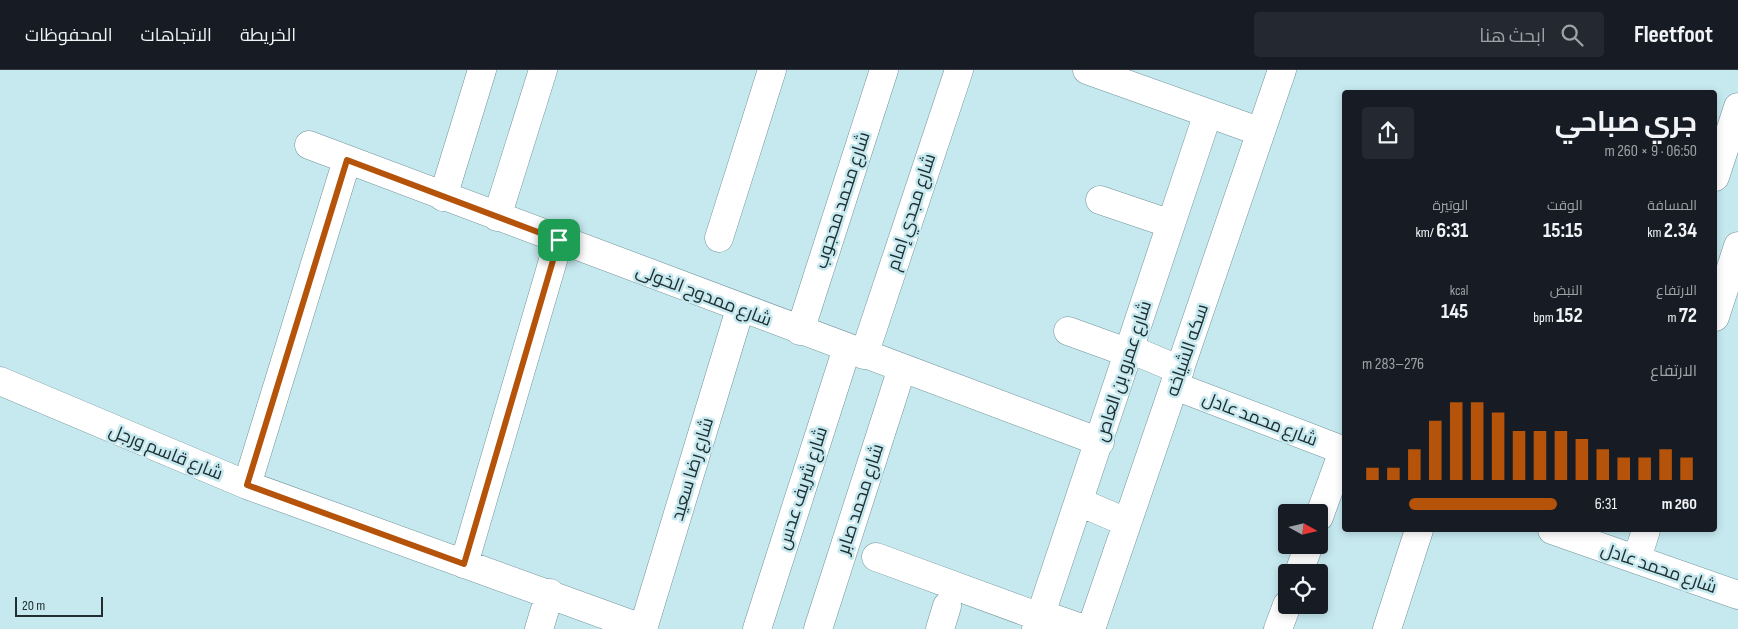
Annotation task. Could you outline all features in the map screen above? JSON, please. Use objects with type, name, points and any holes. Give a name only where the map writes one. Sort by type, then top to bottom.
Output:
[{"type":"street","points":[[443,197],[482,70]]},
{"type":"street","points":[[497,217],[543,70]]},
{"type":"street","points":[[720,238],[772,70]]},
{"type":"street","name":"شارع محمد محجوب","points":[[800,331],[884,70]]},
{"type":"street","name":"شارع مجدي إمام","points":[[855,351],[959,70]]},
{"type":"street","points":[[1087,70],[1261,132]]},
{"type":"street","name":"سكه الشياخه","points":[[1091,629],[1282,70]]},
{"type":"street","points":[[1717,171],[1738,107]]},
{"type":"street","name":"شارع عمرو بن العاص","points":[[1039,620],[1100,442],[1208,113]]},
{"type":"street","name":"شارع ممدوح الخولى","points":[[309,145],[740,309],[1100,442]]},
{"type":"street","points":[[247,485],[347,160]]},
{"type":"street","points":[[1100,200],[1171,224]]},
{"type":"street","points":[[464,564],[559,240]]},
{"type":"street","points":[[1717,311],[1738,246]]},
{"type":"street","name":"شارع رضا سعيد","points":[[631,626],[740,309]]},
{"type":"street","name":"شارع محمد عادل","points":[[1068,331],[1129,352],[1178,378],[1342,450]]},
{"type":"street","name":"شارع شريف عدس","points":[[758,629],[855,351]]},
{"type":"street","name":"شارع محمد صابر","points":[[818,629],[902,368]]},
{"type":"street","name":"شارع قاسم ورجل","points":[[0,381],[247,485],[550,594],[631,626]]},
{"type":"street","points":[[1324,504],[1342,456]]},
{"type":"street","points":[[1079,502],[1126,522]]},
{"type":"street","points":[[1387,629],[1418,532]]},
{"type":"street","name":"شارع محمد عادل","points":[[1563,532],[1596,538],[1637,559],[1738,595]]},
{"type":"street","points":[[1637,559],[1645,532]]},
{"type":"street","points":[[876,557],[1039,620],[1084,629]]},
{"type":"street","points":[[539,629],[550,594]]},
{"type":"street","points":[[1278,629],[1284,614]]},
{"type":"route","points":[[347,160],[559,240],[464,564],[247,485],[347,160]]}]
